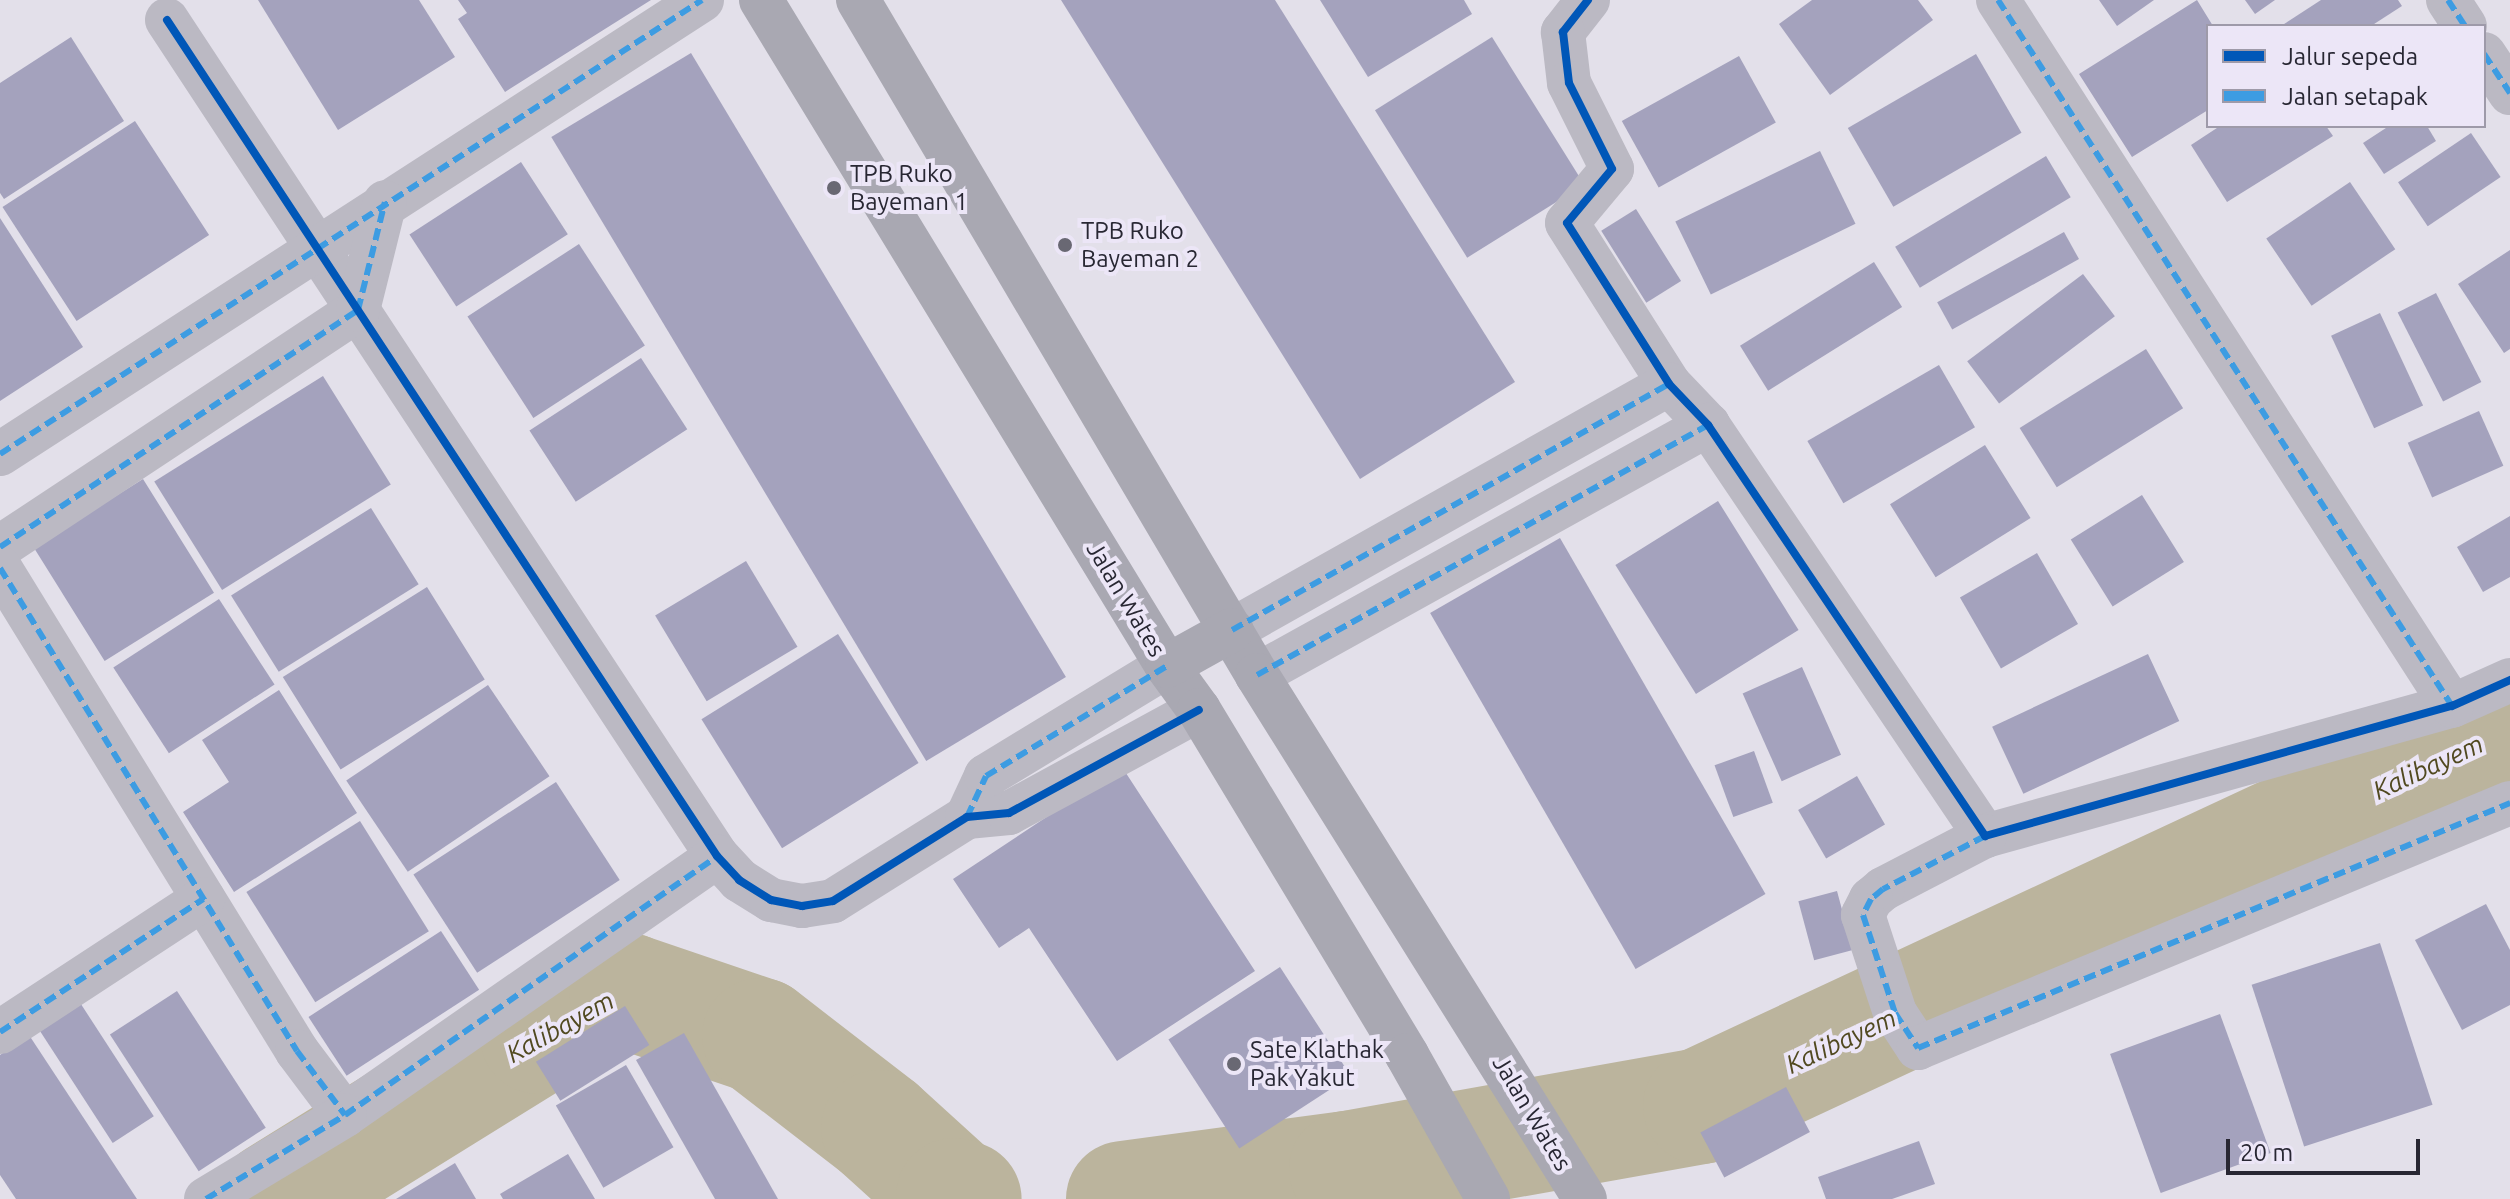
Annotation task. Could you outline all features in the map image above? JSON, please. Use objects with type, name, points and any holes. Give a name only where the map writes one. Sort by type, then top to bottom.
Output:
[{"type":"main road","name":"Jalan Wates","points":[[761,0],[1167,666],[1199,710],[1407,1055],[1488,1199]]},
{"type":"main road","name":"Jalan Wates","points":[[858,0],[1257,675],[1474,1017],[1585,1199]]},
{"type":"main road","points":[[1167,666],[1232,630]]},
{"type":"main road","points":[[1199,710],[1257,675]]},
{"type":"street","points":[[0,454],[385,202],[702,0]]},
{"type":"street","points":[[1588,0],[1563,32],[1569,83],[1612,169],[1567,223],[1669,384],[1708,425],[1985,836]]},
{"type":"street","points":[[1998,0],[2452,706]]},
{"type":"street","points":[[2448,0],[2464,24]]},
{"type":"street","points":[[167,20],[717,856],[739,880],[771,900],[802,906],[833,901],[967,817],[1009,813],[1199,710]]},
{"type":"street","points":[[2486,57],[2510,93]]},
{"type":"street","points":[[0,547],[358,310],[385,202]]},
{"type":"street","points":[[1232,630],[1669,384]]},
{"type":"street","points":[[1257,675],[1708,425]]},
{"type":"street","points":[[0,568],[297,1051],[345,1115]]},
{"type":"street","points":[[967,817],[986,776],[1167,666]]},
{"type":"street","points":[[2510,680],[2452,706],[1985,836],[1883,889],[1866,906],[1863,915],[1896,1015],[1918,1048],[2510,803]]},
{"type":"street","points":[[206,1199],[345,1115],[717,856]]},
{"type":"street","points":[[0,1032],[203,899]]},
{"type":"building","points":[[258,0],[419,0],[455,57],[338,130]]},
{"type":"building","points":[[458,0],[651,0],[505,92],[458,19],[467,13]]},
{"type":"building","points":[[1061,0],[1275,0],[1515,382],[1360,479]]},
{"type":"building","points":[[1320,0],[1464,0],[1472,14],[1368,77]]},
{"type":"building","points":[[1812,0],[1918,0],[1933,20],[1830,95],[1779,24]]},
{"type":"building","points":[[2099,0],[2154,0],[2117,26]]},
{"type":"building","points":[[2197,0],[2212,24],[2206,24],[2206,111],[2132,157],[2079,74]]},
{"type":"building","points":[[2245,0],[2275,0],[2255,14]]},
{"type":"building","points":[[2321,0],[2398,0],[2402,6],[2374,24],[2284,24]]},
{"type":"building","points":[[71,37],[124,121],[4,199],[0,193],[0,83]]},
{"type":"building","points":[[1492,37],[1584,185],[1467,258],[1375,110]]},
{"type":"building","points":[[691,53],[1066,677],[926,761],[551,137]]},
{"type":"building","points":[[1976,54],[2022,133],[1893,207],[1848,128]]},
{"type":"building","points":[[1739,56],[1776,122],[1659,187],[1622,121]]},
{"type":"building","points":[[135,121],[209,235],[77,321],[2,207]]},
{"type":"building","points":[[2217,128],[2327,128],[2333,136],[2227,202],[2191,145]]},
{"type":"building","points":[[2386,128],[2428,128],[2436,141],[2384,174],[2363,143]]},
{"type":"building","points":[[2471,133],[2501,177],[2428,226],[2398,182]]},
{"type":"building","points":[[1820,151],[1856,224],[1711,294],[1675,222]]},
{"type":"building","points":[[2046,156],[2071,197],[1920,288],[1895,247]]},
{"type":"building","points":[[521,162],[568,234],[456,307],[409,234]]},
{"type":"building","points":[[2350,182],[2395,249],[2312,306],[2266,238]]},
{"type":"building","points":[[1636,209],[1681,281],[1646,303],[1601,231]]},
{"type":"building","points":[[0,218],[83,347],[0,401]]},
{"type":"building","points":[[2064,232],[2079,259],[1952,329],[1937,302]]},
{"type":"building","points":[[579,244],[645,345],[533,418],[467,316]]},
{"type":"building","points":[[2510,250],[2510,349],[2504,353],[2458,284]]},
{"type":"building","points":[[1874,262],[1902,307],[1768,391],[1740,346]]},
{"type":"building","points":[[2083,274],[2115,316],[1999,404],[1967,361]]},
{"type":"building","points":[[2436,293],[2481,382],[2443,402],[2398,313]]},
{"type":"building","points":[[2380,313],[2423,405],[2374,428],[2331,336]]},
{"type":"building","points":[[2146,349],[2183,408],[2057,487],[2020,428]]},
{"type":"building","points":[[641,358],[687,429],[576,502],[529,430]]},
{"type":"building","points":[[1939,365],[1975,427],[1843,503],[1807,441]]},
{"type":"building","points":[[323,376],[391,485],[222,590],[154,481]]},
{"type":"building","points":[[2479,411],[2503,466],[2432,498],[2408,443]]},
{"type":"building","points":[[1985,445],[2031,518],[1936,577],[1890,504]]},
{"type":"building","points":[[143,479],[214,593],[105,661],[34,547]]},
{"type":"building","points":[[2142,495],[2184,562],[2113,607],[2071,540]]},
{"type":"building","points":[[1718,501],[1799,630],[1696,694],[1615,565]]},
{"type":"building","points":[[371,508],[419,584],[279,672],[231,595]]},
{"type":"building","points":[[2510,516],[2510,577],[2483,592],[2457,547]]},
{"type":"building","points":[[1560,538],[1766,894],[1636,969],[1430,613]]},
{"type":"building","points":[[2037,553],[2078,624],[2001,669],[1960,598]]},
{"type":"building","points":[[746,561],[798,647],[707,701],[655,616]]},
{"type":"building","points":[[427,587],[485,679],[341,770],[283,677]]},
{"type":"building","points":[[219,599],[275,685],[169,753],[113,668]]},
{"type":"building","points":[[838,634],[919,763],[782,848],[701,719]]},
{"type":"building","points":[[2148,654],[2179,721],[2023,794],[1992,727]]},
{"type":"building","points":[[1802,667],[1841,755],[1782,781],[1743,693]]},
{"type":"building","points":[[488,685],[550,776],[408,872],[346,781]]},
{"type":"building","points":[[279,690],[357,813],[234,892],[183,812],[229,782],[202,740]]},
{"type":"building","points":[[1754,751],[1773,803],[1733,817],[1715,765]]},
{"type":"building","points":[[1122,767],[1255,971],[1117,1061],[1029,928],[999,948],[953,879]]},
{"type":"building","points":[[1857,776],[1885,824],[1826,858],[1798,810]]},
{"type":"building","points":[[556,782],[620,880],[477,973],[413,875]]},
{"type":"building","points":[[360,821],[429,931],[315,1002],[246,892]]},
{"type":"building","points":[[1837,891],[1853,950],[1814,960],[1798,901]]},
{"type":"building","points":[[2486,904],[2510,950],[2510,1005],[2462,1030],[2415,940]]},
{"type":"building","points":[[441,931],[479,990],[347,1076],[308,1017]]},
{"type":"building","points":[[2380,943],[2433,1105],[2304,1146],[2252,985]]},
{"type":"building","points":[[1280,967],[1351,1076],[1239,1148],[1168,1039]]},
{"type":"building","points":[[177,991],[266,1128],[199,1171],[110,1035]]},
{"type":"building","points":[[77,998],[154,1116],[113,1143],[36,1025]]},
{"type":"building","points":[[625,1006],[649,1045],[560,1101],[536,1062]]},
{"type":"building","points":[[2220,1014],[2271,1153],[2161,1193],[2110,1054]]},
{"type":"building","points":[[684,1033],[778,1199],[715,1199],[636,1060]]},
{"type":"building","points":[[29,1035],[137,1199],[16,1199],[0,1175],[0,1055]]},
{"type":"building","points":[[626,1065],[674,1147],[603,1188],[556,1106]]},
{"type":"building","points":[[1786,1087],[1810,1132],[1724,1178],[1700,1133]]},
{"type":"building","points":[[1919,1141],[1935,1184],[1892,1199],[1826,1199],[1818,1177]]},
{"type":"building","points":[[568,1154],[595,1199],[503,1199],[500,1194]]},
{"type":"building","points":[[455,1163],[476,1199],[396,1199]]},
{"type":"waterway","name":"Kalibayem","points":[[1124,1199],[1347,1169],[1701,1106],[2510,729]]},
{"type":"waterway","name":"Kalibayem","points":[[275,1199],[538,1036],[627,991],[760,1036],[879,1128],[954,1196],[964,1199]]},
{"type":"marked path","points":[[0,454],[702,0]]},
{"type":"marked path","points":[[1998,0],[2452,706]]},
{"type":"marked path","points":[[2448,0],[2464,24]]},
{"type":"marked path","points":[[2486,57],[2510,93]]},
{"type":"marked path","points":[[0,547],[358,310],[385,202]]},
{"type":"marked path","points":[[1232,630],[1669,384]]},
{"type":"marked path","points":[[1257,675],[1708,425]]},
{"type":"marked path","points":[[0,568],[297,1051],[345,1115],[717,856]]},
{"type":"marked path","points":[[967,817],[986,776],[1167,666]]},
{"type":"marked path","points":[[1985,836],[1883,889],[1871,899],[1863,915],[1895,1013],[1918,1048],[2510,803]]},
{"type":"marked path","points":[[0,1032],[203,899]]},
{"type":"marked path","points":[[206,1199],[345,1115]]},
{"type":"cycle path","points":[[1588,0],[1563,32],[1569,83],[1612,169],[1567,223],[1669,384],[1708,425],[1985,836],[2452,706],[2510,680]]},
{"type":"cycle path","points":[[167,20],[717,856],[739,880],[771,900],[802,906],[833,901],[967,817],[1009,813],[1199,710]]},
{"type":"place","name":"TPB Ruko Bayeman 1","points":[[834,188]]},
{"type":"place","name":"TPB Ruko Bayeman 2","points":[[1065,245]]},
{"type":"place","name":"Sate Klathak Pak Yakut","points":[[1234,1064]]}]
